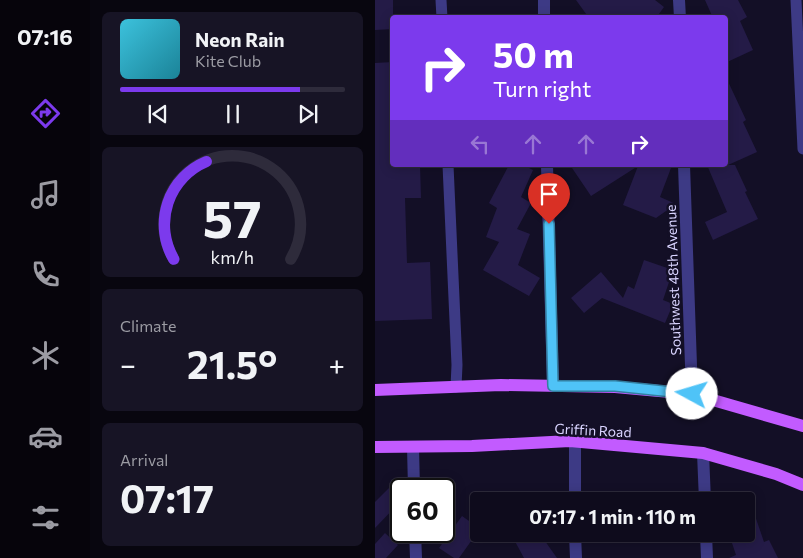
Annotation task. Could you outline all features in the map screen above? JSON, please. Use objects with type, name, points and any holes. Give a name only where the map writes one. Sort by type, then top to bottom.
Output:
[{"type":"main road","points":[[375,390],[456,386],[615,386],[692,394],[803,426]]},
{"type":"main road","name":"Griffin Road","points":[[375,447],[575,441],[703,453],[776,474],[803,485]]},
{"type":"street","points":[[544,0],[544,15]]},
{"type":"street","points":[[679,0],[679,15]]},
{"type":"street","points":[[547,167],[553,386]]},
{"type":"street","name":"Southwest 48th Avenue","points":[[684,167],[692,394]]},
{"type":"street","points":[[575,441],[575,492]]},
{"type":"street","points":[[413,447],[414,478]]},
{"type":"street","points":[[703,453],[705,492]]},
{"type":"street","points":[[575,542],[576,558]]},
{"type":"street","points":[[706,542],[707,558]]},
{"type":"street","points":[[415,543],[416,558]]},
{"type":"lane","points":[[441,0],[442,15]]},
{"type":"lane","points":[[796,0],[803,149]]},
{"type":"lane","points":[[448,167],[457,365],[456,386]]},
{"type":"building","points":[[375,0],[393,0],[393,15],[390,15],[390,29],[375,30]]},
{"type":"building","points":[[576,0],[655,0],[664,7],[658,15],[587,15]]},
{"type":"building","points":[[705,0],[738,0],[747,17],[740,21],[753,50],[728,62],[728,15],[712,15]]},
{"type":"building","points":[[390,62],[390,167],[420,167],[421,198],[405,198],[407,263],[430,262],[432,319],[375,321],[375,63]]},
{"type":"building","points":[[728,81],[746,120],[743,122],[757,152],[728,165]]},
{"type":"building","points":[[735,165],[758,219],[713,240],[705,222],[727,212],[708,167]]},
{"type":"building","points":[[508,167],[527,167],[533,170],[521,197],[531,203],[517,229],[530,234],[518,265],[540,278],[529,296],[483,270],[499,242],[486,237],[497,208],[489,203]]},
{"type":"building","points":[[571,167],[636,167],[591,196]]},
{"type":"building","points":[[638,167],[671,168],[660,197],[676,204],[656,218],[623,205]]},
{"type":"building","points":[[644,260],[673,270],[663,300],[673,304],[665,323],[602,298],[584,313],[571,298],[601,272],[623,298],[628,286],[634,289]]},
{"type":"building","points":[[390,487],[390,512],[375,528],[375,502]]},
{"type":"building","points":[[462,516],[470,522],[470,542],[459,558],[454,558],[439,548],[443,543],[455,543],[455,526]]},
{"type":"building","points":[[755,516],[764,542],[769,540],[778,558],[729,558],[736,555],[732,542],[755,542]]},
{"type":"building","points":[[385,533],[390,538],[390,543],[398,545],[386,558],[375,558],[375,544]]},
{"type":"building","points":[[515,542],[546,542],[557,558],[524,558]]},
{"type":"route","points":[[549,224],[553,386],[615,386],[692,394]]}]
